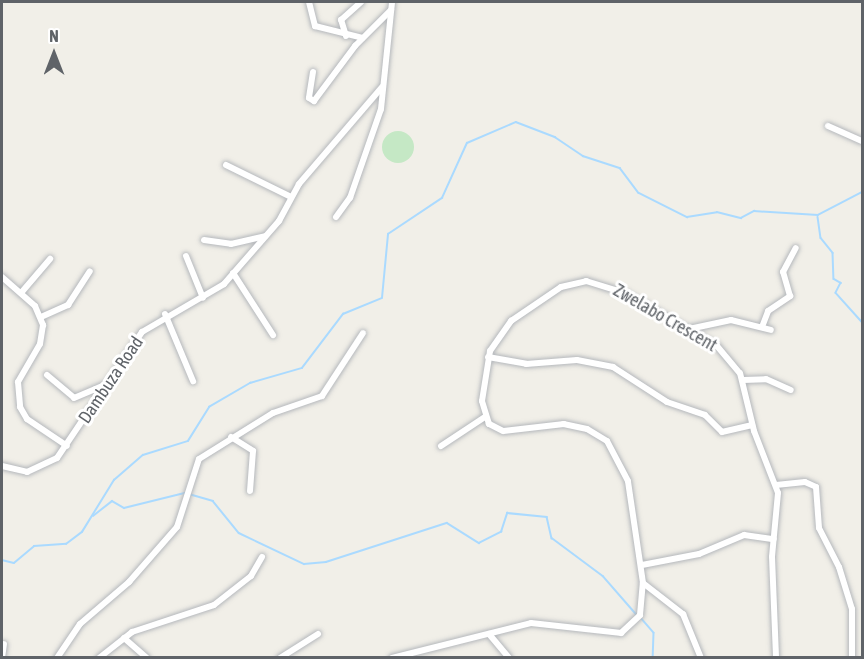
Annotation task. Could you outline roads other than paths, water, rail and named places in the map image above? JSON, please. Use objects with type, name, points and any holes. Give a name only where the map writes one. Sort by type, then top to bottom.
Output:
[{"type":"street","points":[[309,2],[315,26],[346,36],[363,38]]},
{"type":"street","points":[[346,36],[341,20],[361,2]]},
{"type":"street","points":[[336,217],[350,198],[381,109],[392,2]]},
{"type":"street","points":[[312,72],[309,98],[314,101],[363,38],[391,9]]},
{"type":"street","name":"Dambuza Road","points":[[2,466],[27,472],[44,467],[67,446],[142,332],[165,314],[203,298],[233,273],[269,233],[291,197],[382,87]]},
{"type":"street","points":[[828,126],[862,141]]},
{"type":"street","points":[[226,165],[291,197]]},
{"type":"street","points":[[204,240],[231,243],[269,233]]},
{"type":"street","points":[[762,327],[768,311],[790,296],[783,272],[796,248]]},
{"type":"street","points":[[186,256],[203,298]]},
{"type":"street","points":[[21,293],[50,259]]},
{"type":"street","points":[[41,317],[68,305],[90,271]]},
{"type":"street","points":[[233,273],[273,335]]},
{"type":"street","points":[[2,277],[21,293],[41,317],[40,344],[21,376],[17,396],[27,418],[67,446]]},
{"type":"street","name":"Zwelabo Crescent","points":[[484,417],[482,390],[488,357],[511,321],[578,282],[605,284],[723,351],[743,380],[752,425],[776,485],[774,539],[776,657]]},
{"type":"street","points":[[165,314],[193,381]]},
{"type":"street","points":[[688,330],[720,321],[771,330]]},
{"type":"street","points":[[57,657],[80,624],[164,543],[190,501],[199,459],[273,413],[322,396],[363,333]]},
{"type":"street","points":[[488,357],[613,367],[667,402],[705,415],[722,432],[752,425]]},
{"type":"street","points":[[47,375],[74,398],[105,385]]},
{"type":"street","points":[[743,380],[766,379],[791,390]]},
{"type":"street","points":[[392,657],[547,622],[625,632],[640,615],[642,565],[628,481],[607,441],[587,429],[564,424],[503,431],[484,417],[441,446]]},
{"type":"street","points":[[231,437],[253,451],[250,491]]},
{"type":"street","points":[[776,485],[805,482],[816,487],[821,535],[839,567],[852,609],[852,657]]},
{"type":"street","points":[[642,565],[699,554],[744,535],[774,539]]},
{"type":"street","points":[[99,657],[124,638],[214,605],[251,576],[262,557]]},
{"type":"street","points":[[643,583],[683,614],[701,657]]},
{"type":"street","points":[[280,657],[318,634]]},
{"type":"street","points":[[489,634],[509,657]]},
{"type":"street","points":[[124,638],[147,657]]},
{"type":"street","points":[[3,657],[4,644]]},
{"type":"waterway","points":[[2,560],[14,563],[34,546],[66,544],[82,532],[114,480],[143,455],[188,441],[209,407],[250,383],[302,368],[343,314],[382,298],[388,234],[442,198],[467,143],[516,122],[555,137],[583,156],[620,168],[639,193],[687,217],[717,212],[741,218],[754,211],[818,215],[862,192]]},
{"type":"waterway","points":[[818,217],[821,238],[833,253],[834,279],[841,283],[836,293],[862,322]]},
{"type":"waterway","points":[[93,516],[112,501],[124,508],[185,493]]},
{"type":"waterway","points":[[189,494],[213,501],[239,533],[304,564],[326,562],[447,523],[479,543],[501,532],[507,513],[547,517],[552,538],[603,576],[637,615]]},
{"type":"waterway","points":[[642,619],[654,633],[653,658]]}]
